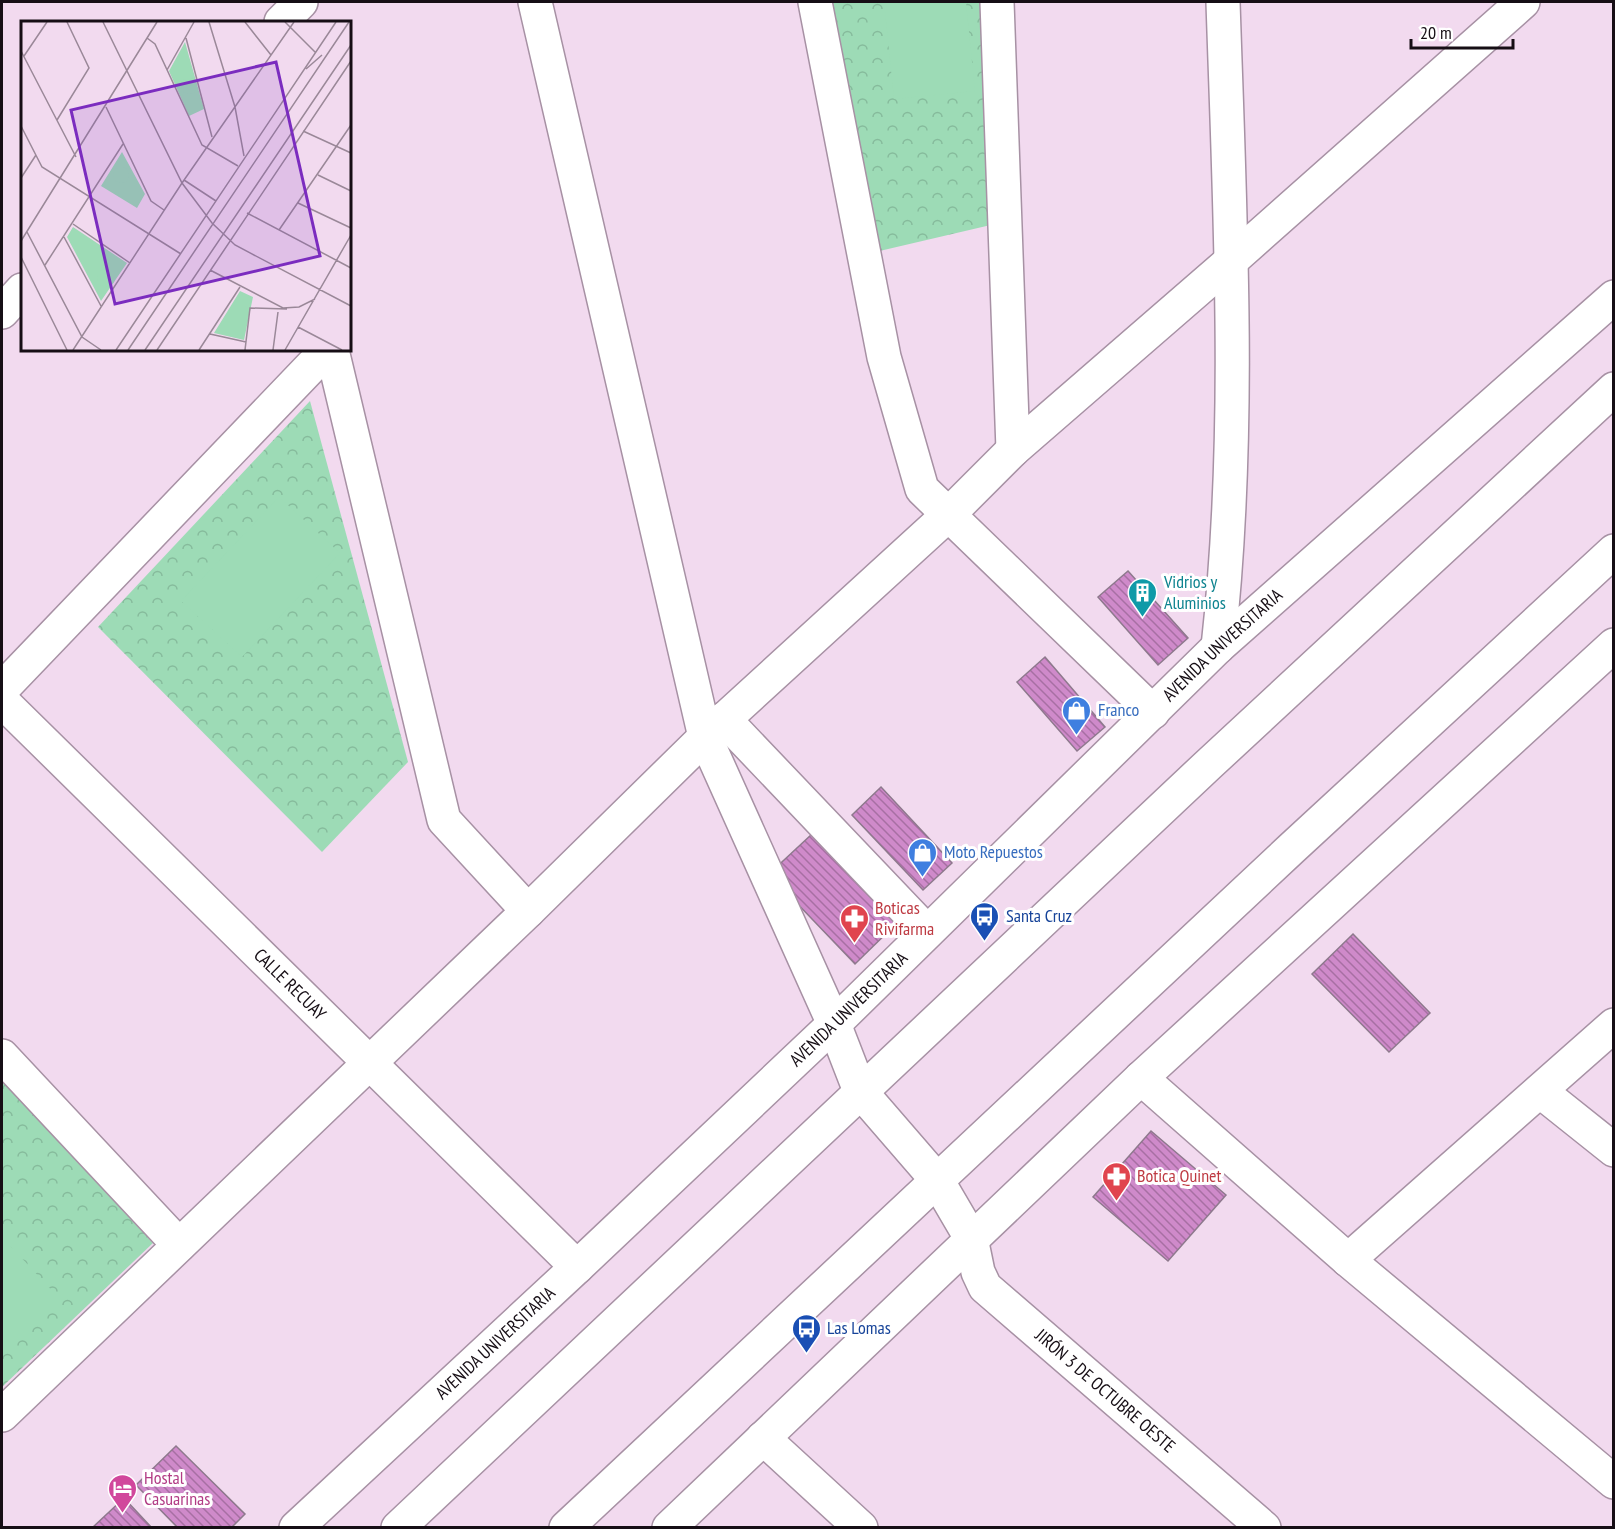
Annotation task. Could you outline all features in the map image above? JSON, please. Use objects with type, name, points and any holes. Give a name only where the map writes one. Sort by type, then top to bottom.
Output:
[{"type":"street","points":[[282,21],[301,2]]},
{"type":"street","name":"JIRÓN 3 DE OCTUBRE OESTE","points":[[535,2],[714,728],[860,1091],[937,1180],[971,1238],[978,1272],[985,1287],[1264,1527]]},
{"type":"street","points":[[815,2],[884,357],[922,489],[1153,712]]},
{"type":"street","points":[[997,2],[1013,450]]},
{"type":"street","points":[[1218,647],[1226,576],[1231,438],[1232,260],[1223,2]]},
{"type":"street","points":[[2,1415],[528,911],[714,728],[949,514],[1013,450],[1523,2]]},
{"type":"street","points":[[2,312],[21,291]]},
{"type":"street","name":"AVENIDA UNIVERSITARIA","points":[[296,1527],[577,1267],[834,1024],[1218,647],[1614,297]]},
{"type":"street","points":[[2,689],[326,351]]},
{"type":"street","points":[[332,351],[444,820],[528,911]]},
{"type":"street","points":[[398,1527],[1199,773],[1614,389]]},
{"type":"street","points":[[566,1527],[1614,551]]},
{"type":"street","points":[[669,1527],[1141,1078],[1614,645]]},
{"type":"street","name":"CALLE RECUAY","points":[[2,701],[577,1267]]},
{"type":"street","points":[[714,728],[927,932]]},
{"type":"street","points":[[1348,1260],[1614,1025]]},
{"type":"street","points":[[2,1056],[179,1245]]},
{"type":"street","points":[[1141,1078],[1348,1260],[1614,1482]]},
{"type":"street","points":[[1540,1091],[1614,1150]]},
{"type":"street","points":[[763,1438],[861,1527]]},
{"type":"green space","points":[[826,2],[987,2],[995,224],[871,253]]},
{"type":"green space","points":[[884,2],[966,2],[975,91],[894,99]]},
{"type":"green space","points":[[310,401],[408,762],[322,852],[98,627]]},
{"type":"green space","points":[[279,497],[340,553],[242,657],[181,601]]},
{"type":"green space","points":[[2,1080],[153,1243],[2,1387]]},
{"type":"green space","points":[[2,1237],[59,1298],[2,1352]]},
{"type":"building","name":"Vidrios y Aluminios","points":[[1128,571],[1188,638],[1158,665],[1098,597]]},
{"type":"building","points":[[1045,657],[1105,727],[1077,751],[1017,682]]},
{"type":"building","points":[[881,787],[952,863],[923,890],[852,815]]},
{"type":"building","points":[[812,834],[898,922],[855,964],[769,874]]},
{"type":"building","points":[[1353,934],[1430,1013],[1389,1052],[1312,974]]},
{"type":"building","points":[[1151,1131],[1226,1195],[1168,1261],[1093,1197]]},
{"type":"building","points":[[176,1446],[245,1514],[231,1528],[178,1528],[136,1485]]},
{"type":"building","name":"Hostal Casuarinas","points":[[124,1498],[152,1528],[92,1528]]},
{"type":"place","name":"Vidrios y Aluminios","points":[[1143,618]]},
{"type":"place","name":"Franco","points":[[1077,736]]},
{"type":"place","name":"Moto Repuestos","points":[[923,878]]},
{"type":"place","name":"Santa Cruz","points":[[985,942]]},
{"type":"place","name":"Boticas Rivifarma","points":[[854,944]]},
{"type":"place","name":"Botica Quinet","points":[[1116,1202]]},
{"type":"place","name":"Las Lomas","points":[[806,1354]]},
{"type":"place","name":"Hostal Casuarinas","points":[[123,1514]]}]
